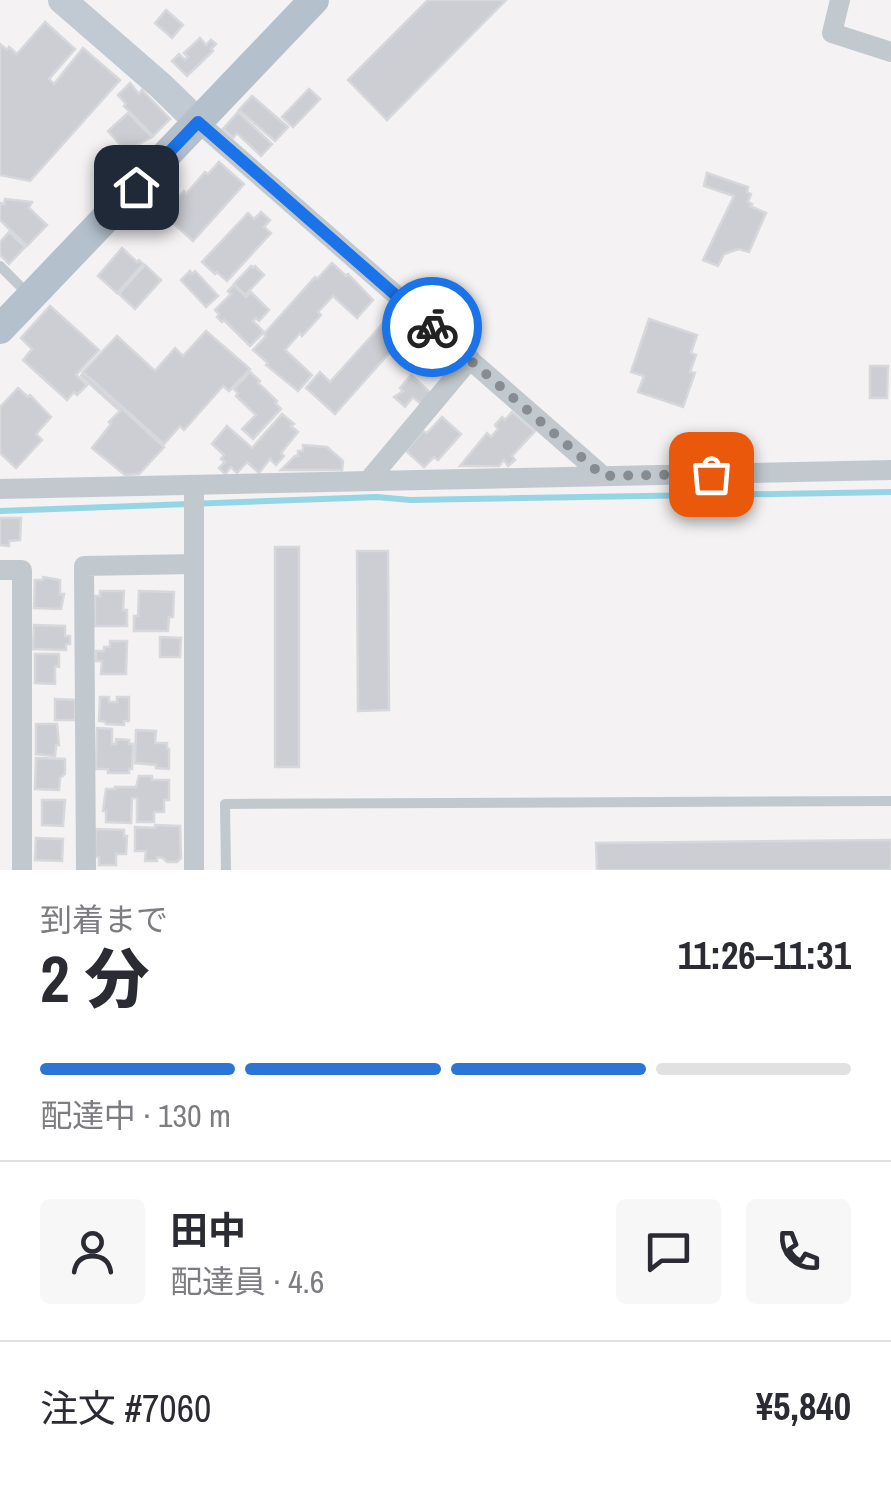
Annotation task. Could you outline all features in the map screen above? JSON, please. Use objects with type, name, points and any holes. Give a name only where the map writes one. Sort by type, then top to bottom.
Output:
[{"type":"main road","points":[[0,328],[314,0]]},
{"type":"street","points":[[62,0],[603,476]]},
{"type":"street","points":[[840,0],[832,33],[891,52]]},
{"type":"street","points":[[368,481],[470,360]]},
{"type":"street","points":[[0,489],[891,470]]},
{"type":"street","points":[[194,485],[194,870]]},
{"type":"street","points":[[86,870],[84,566],[193,564]]},
{"type":"street","points":[[0,570],[22,570],[22,674],[11,783],[22,870]]},
{"type":"street","points":[[0,674],[22,674]]},
{"type":"lane","points":[[0,266],[31,297]]},
{"type":"lane","points":[[226,870],[225,804],[891,801]]},
{"type":"building","points":[[428,0],[506,0],[387,120],[348,80]]},
{"type":"building","points":[[166,10],[183,25],[172,38],[155,23]]},
{"type":"building","points":[[45,22],[75,49],[49,79],[54,84],[83,48],[120,80],[30,181],[0,175],[0,44],[17,54]]},
{"type":"building","points":[[200,38],[206,45],[211,40],[216,44],[187,76],[172,61],[179,54],[185,60],[188,57],[184,53]]},
{"type":"building","points":[[130,83],[170,119],[153,136],[118,95]]},
{"type":"building","points":[[309,89],[320,99],[293,127],[282,117]]},
{"type":"building","points":[[252,96],[288,127],[275,141],[239,110]]},
{"type":"building","points":[[238,112],[272,144],[261,156],[237,133],[233,138],[223,129]]},
{"type":"building","points":[[128,113],[152,137],[126,151],[108,131]]},
{"type":"building","points":[[219,162],[244,184],[193,241],[166,217],[184,191],[186,194]]},
{"type":"building","points":[[707,173],[748,187],[750,206],[766,213],[749,252],[739,249],[724,254],[718,266],[703,260],[734,196],[704,186]]},
{"type":"building","points":[[5,199],[32,202],[29,208],[47,225],[27,246],[0,220],[0,203],[4,204]]},
{"type":"building","points":[[261,212],[270,220],[264,227],[271,233],[227,281],[202,262],[248,213],[254,219]]},
{"type":"building","points":[[9,232],[25,247],[9,264],[0,255],[0,242]]},
{"type":"building","points":[[122,248],[143,264],[117,293],[98,276]]},
{"type":"building","points":[[332,263],[373,300],[357,318],[333,296],[318,312],[321,315],[285,350],[312,375],[298,391],[253,350],[315,277]]},
{"type":"building","points":[[145,265],[161,280],[135,309],[119,294]]},
{"type":"building","points":[[251,266],[264,275],[245,295],[234,284]]},
{"type":"building","points":[[195,271],[218,296],[206,307],[181,280]]},
{"type":"building","points":[[234,285],[246,297],[251,292],[269,310],[259,321],[253,321],[264,332],[250,346],[217,317],[215,310],[231,294],[228,291]]},
{"type":"building","points":[[50,306],[99,350],[76,375],[87,385],[67,400],[23,360],[32,349],[21,338]]},
{"type":"building","points":[[395,310],[413,326],[335,414],[306,388],[320,372],[330,382]]},
{"type":"building","points":[[649,319],[697,335],[690,372],[695,373],[683,407],[638,392],[644,376],[631,372]]},
{"type":"building","points":[[206,331],[250,369],[229,391],[223,386],[184,430],[180,426],[164,444],[83,372],[117,336],[155,371],[175,348],[183,356]]},
{"type":"building","points":[[870,366],[888,366],[887,398],[870,398]]},
{"type":"building","points":[[250,372],[281,409],[253,439],[242,429],[256,415],[234,389]]},
{"type":"building","points":[[83,373],[164,447],[139,474],[125,475],[92,448],[120,411],[81,376]]},
{"type":"building","points":[[411,375],[431,393],[421,404],[413,397],[405,407],[394,397],[403,391],[400,388]]},
{"type":"building","points":[[18,388],[51,417],[36,434],[42,440],[16,468],[0,453],[0,407]]},
{"type":"building","points":[[512,412],[535,431],[512,456],[515,460],[508,466],[504,460],[499,466],[460,466],[487,433],[491,437],[498,429],[495,425],[502,417],[505,420]]},
{"type":"building","points":[[282,414],[298,432],[276,465],[270,459],[259,473],[247,462],[237,473],[231,467],[225,474],[219,468],[225,462],[221,459],[224,455],[212,444],[227,426],[252,448]]},
{"type":"building","points":[[442,417],[461,434],[438,460],[434,457],[424,467],[406,451]]},
{"type":"building","points":[[303,445],[327,447],[343,461],[342,470],[281,470],[298,456],[298,451],[303,451]]},
{"type":"building","points":[[0,518],[21,518],[20,540],[9,541],[9,546],[0,545]]},
{"type":"building","points":[[275,547],[299,547],[299,767],[275,767]]},
{"type":"building","points":[[357,551],[388,551],[389,710],[358,711]]},
{"type":"building","points":[[35,580],[60,580],[60,594],[64,594],[61,609],[34,608]]},
{"type":"building","points":[[100,591],[124,591],[127,626],[95,626],[95,596],[100,596]]},
{"type":"building","points":[[139,591],[174,592],[168,631],[134,631]]},
{"type":"building","points":[[34,625],[65,626],[70,644],[66,644],[66,650],[33,649]]},
{"type":"building","points":[[160,637],[181,638],[180,657],[160,657]]},
{"type":"building","points":[[110,641],[127,641],[126,674],[101,674],[102,661],[96,661],[96,651],[110,647]]},
{"type":"building","points":[[35,654],[59,654],[55,684],[35,683]]},
{"type":"building","points":[[100,697],[117,702],[117,697],[129,697],[129,721],[124,721],[124,725],[99,721]]},
{"type":"building","points":[[55,699],[75,700],[75,720],[55,720]]},
{"type":"building","points":[[36,724],[57,724],[59,745],[55,756],[36,754]]},
{"type":"building","points":[[97,728],[112,729],[112,744],[116,744],[116,739],[133,744],[129,773],[96,769]]},
{"type":"building","points":[[136,730],[156,731],[155,743],[167,743],[169,769],[135,763]]},
{"type":"building","points":[[36,758],[65,759],[59,790],[35,789]]},
{"type":"building","points":[[139,776],[169,780],[169,800],[164,800],[164,812],[154,812],[154,822],[137,822],[137,798],[132,798],[131,823],[106,822],[106,789],[136,787]]},
{"type":"building","points":[[42,800],[65,800],[63,826],[42,825]]},
{"type":"building","points":[[180,826],[181,858],[177,862],[157,857],[157,861],[145,861],[146,851],[135,851],[135,827]]},
{"type":"building","points":[[96,829],[124,830],[126,854],[116,854],[116,865],[99,865],[99,857],[95,857]]},
{"type":"building","points":[[36,838],[63,839],[62,861],[35,860]]},
{"type":"building","points":[[891,840],[891,870],[597,870],[596,843]]},
{"type":"waterway","points":[[0,511],[377,497],[410,500],[891,492]]},
{"type":"way so far","points":[[432,327],[603,476],[711,474]]},
{"type":"route","points":[[136,187],[198,122],[432,327]]}]
